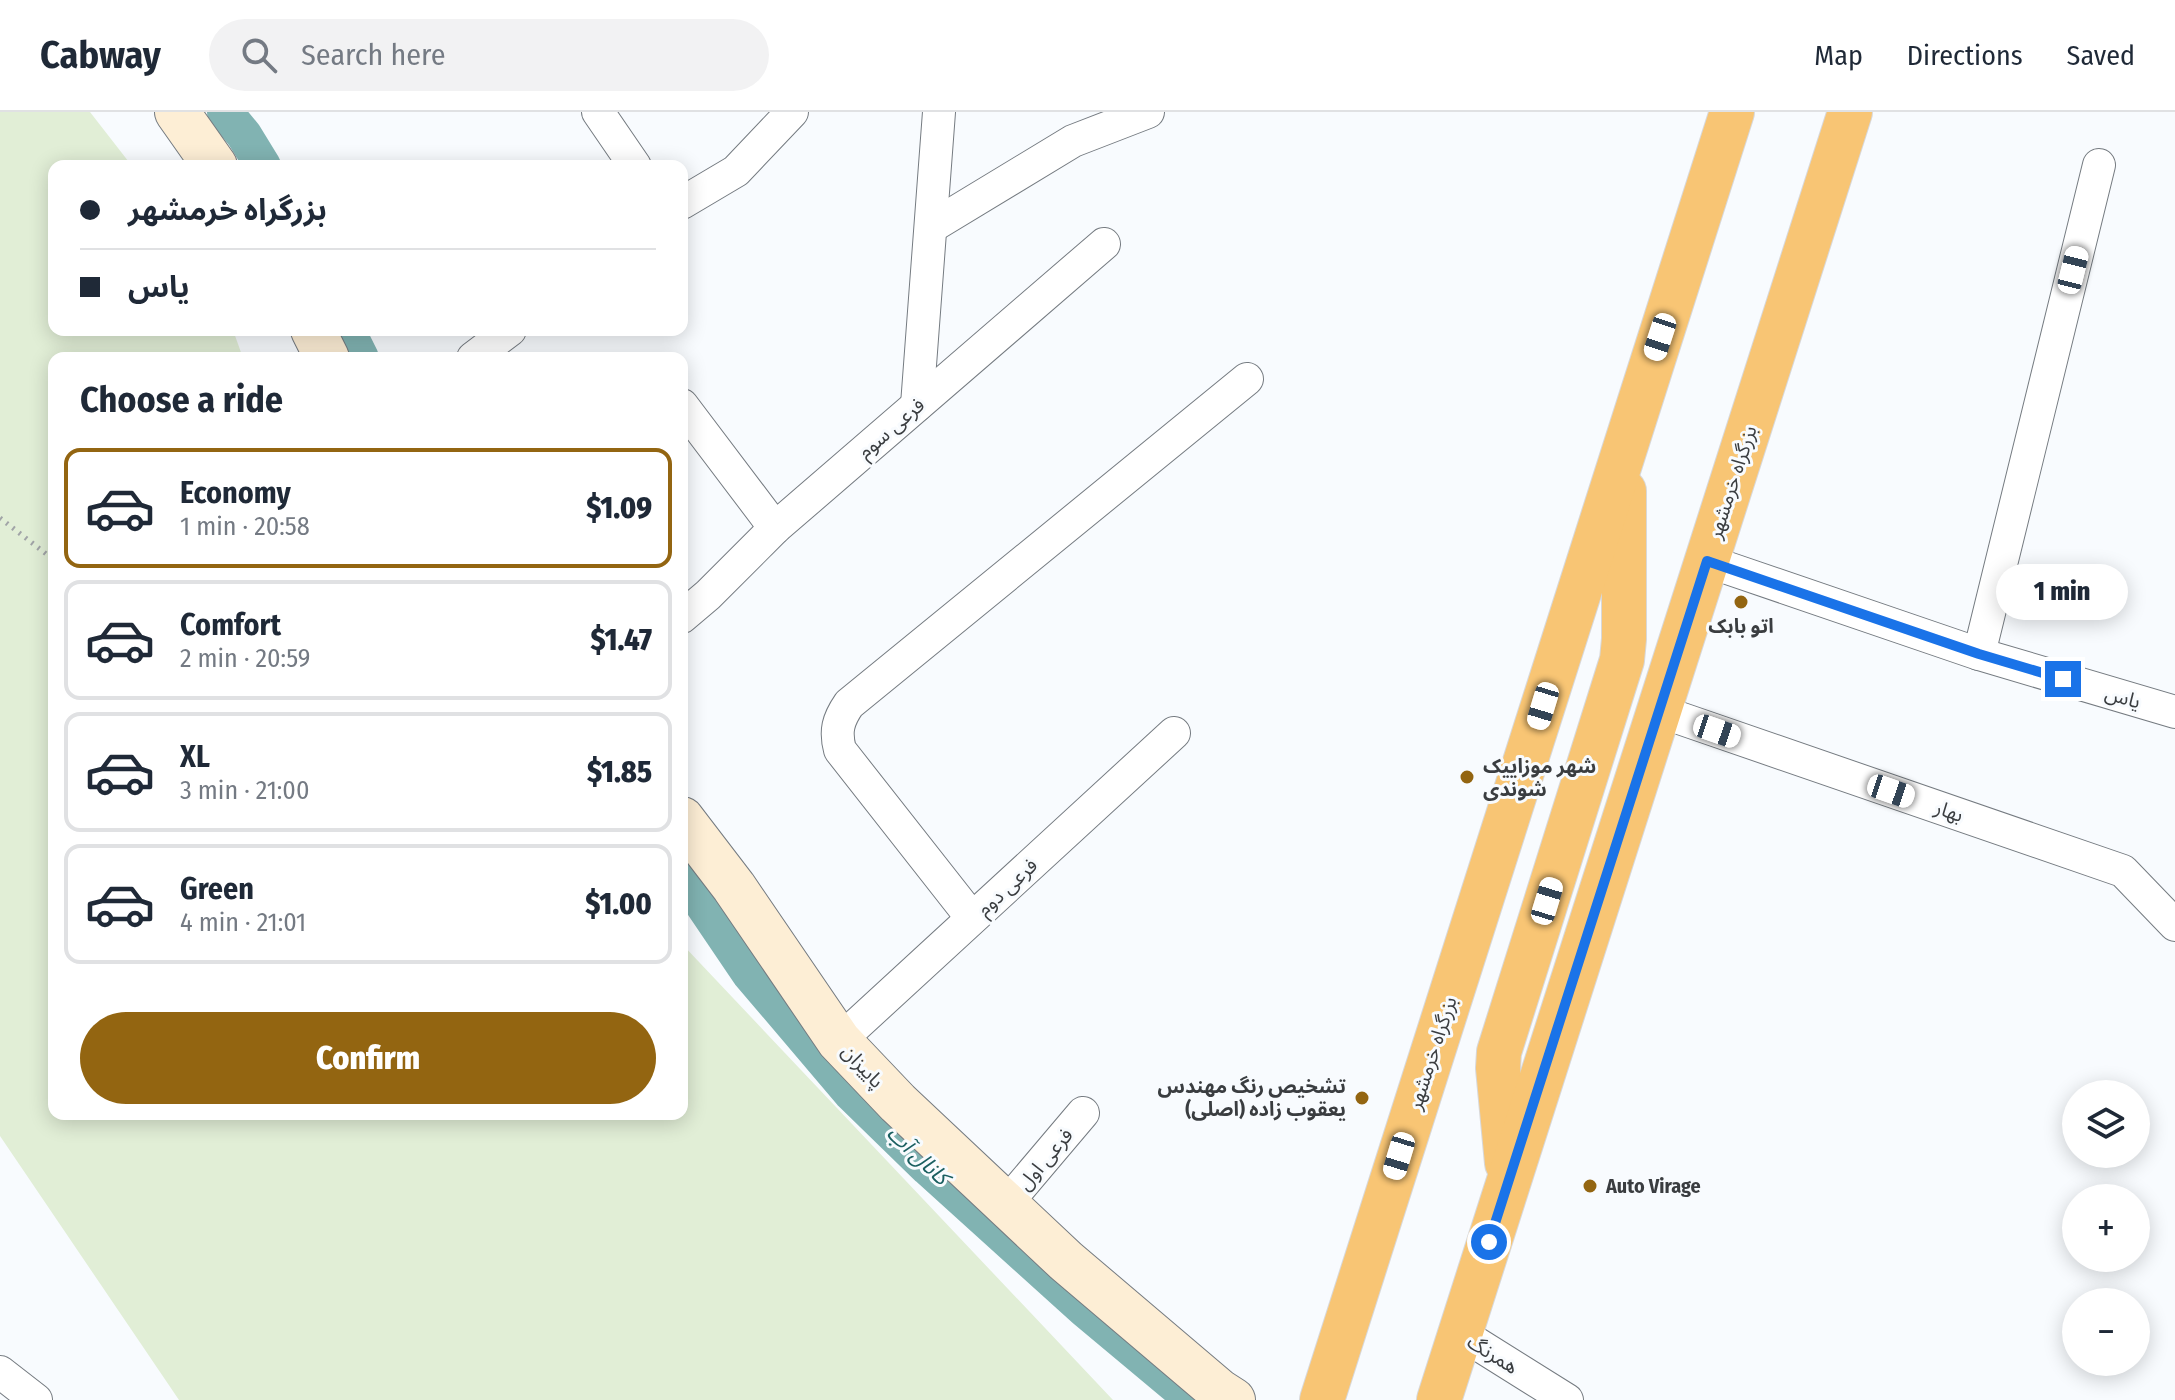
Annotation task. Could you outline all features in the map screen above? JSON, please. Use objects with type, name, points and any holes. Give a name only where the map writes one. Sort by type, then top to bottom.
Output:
[{"type":"highway","name":"بزرگراه خرمشهر","points":[[1322,1400],[1732,112]]},
{"type":"highway","name":"بزرگراه خرمشهر","points":[[1439,1400],[1850,112]]},
{"type":"highway","points":[[1509,1181],[1499,1052],[1622,660],[1625,449]]},
{"type":"highway","points":[[1506,821],[1612,857]]},
{"type":"main road","points":[[177,112],[211,160]]},
{"type":"main road","name":"پاییزان","points":[[688,827],[734,887],[839,1041],[898,1103],[1066,1261],[1233,1400]]},
{"type":"street","points":[[598,112],[631,160]]},
{"type":"street","points":[[688,199],[736,171],[792,112]]},
{"type":"street","points":[[917,405],[939,112]]},
{"type":"street","points":[[931,227],[1073,141],[1148,112]]},
{"type":"street","points":[[1979,654],[2099,165]]},
{"type":"street","name":"فرعی سوم","points":[[688,612],[775,528],[1104,244]]},
{"type":"street","points":[[481,352],[502,336]]},
{"type":"street","points":[[972,918],[840,750],[836,733],[840,717],[849,704],[1247,379]]},
{"type":"street","points":[[688,413],[775,528]]},
{"type":"street","name":"یاس","points":[[1707,561],[1979,654],[2175,712]]},
{"type":"street","name":"بهار","points":[[1659,711],[2123,871],[2175,925]]},
{"type":"street","name":"فرعی دوم","points":[[839,1041],[1174,733]]},
{"type":"street","name":"فرعی اول","points":[[1006,1204],[1083,1113]]},
{"type":"street","name":"همرنگ","points":[[1460,1333],[1567,1400]]},
{"type":"street","points":[[3,1381],[36,1400]]},
{"type":"path","points":[[0,518],[48,555]]},
{"type":"green space","points":[[0,112],[90,112],[127,160],[48,160],[48,336],[235,336],[241,352],[48,352],[48,1120],[688,1120],[688,950],[1113,1400],[179,1400],[0,1136]]},
{"type":"waterway","name":"کانال آب","points":[[225,112],[259,160]]},
{"type":"waterway","name":"کانال آب","points":[[350,336],[358,352]]},
{"type":"waterway","name":"کانال آب","points":[[688,883],[749,973],[851,1093],[928,1168],[1084,1309],[1193,1400]]},
{"type":"place","name":"اتو بابک","points":[[1741,602]]},
{"type":"place","name":"شهر موزاییک شوندی","points":[[1467,777]]},
{"type":"place","name":"تشخیص رنگ مهندس یعقوب زاده (اصلی)","points":[[1362,1098]]},
{"type":"place","name":"Auto Virage","points":[[1590,1186]]},
{"type":"route","points":[[1489,1242],[1707,561],[1979,654],[2063,679]]}]
